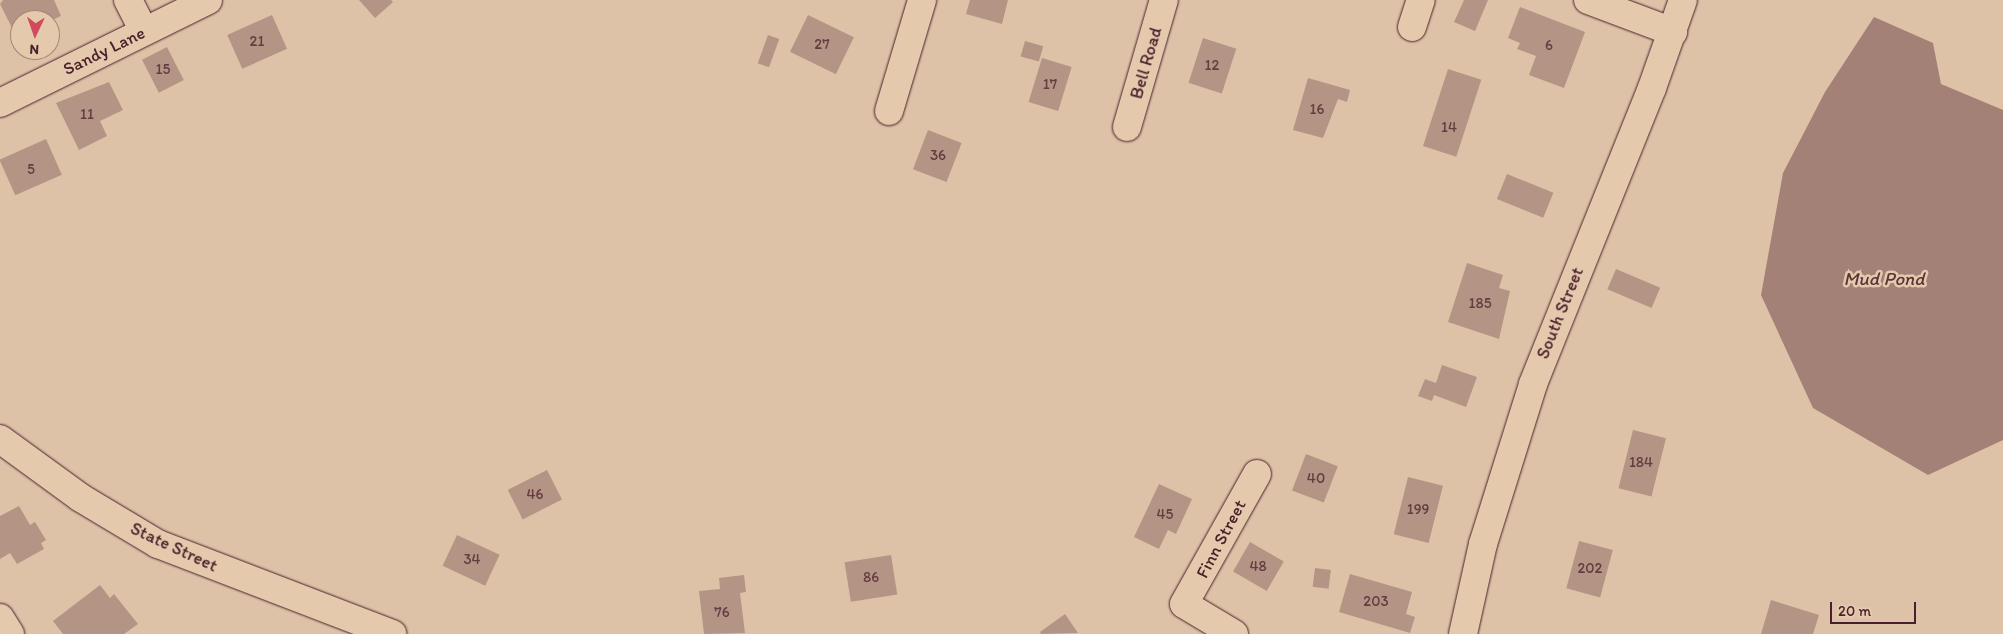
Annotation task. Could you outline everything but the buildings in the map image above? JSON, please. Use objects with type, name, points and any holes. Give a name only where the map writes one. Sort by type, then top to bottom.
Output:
[{"type":"street","points":[[128,0],[144,32]]},
{"type":"street","name":"Sandy Lane","points":[[0,103],[208,0]]},
{"type":"street","points":[[889,111],[922,0]]},
{"type":"street","name":"Bell Road","points":[[1127,127],[1164,0]]},
{"type":"street","points":[[1412,27],[1421,0]]},
{"type":"street","points":[[1588,0],[1673,32]]},
{"type":"street","name":"South Street","points":[[1463,634],[1483,544],[1536,374],[1673,32],[1683,0]]},
{"type":"street","name":"State Street","points":[[0,439],[81,498],[158,544],[392,634]]},
{"type":"street","name":"Finn Street","points":[[1234,634],[1184,604],[1257,474]]},
{"type":"street","points":[[0,618],[10,634]]},
{"type":"water","name":"Mud Pond","points":[[1874,17],[1933,43],[1941,84],[2003,110],[2003,440],[1928,475],[1813,408],[1761,295],[1783,173],[1825,92]]}]
